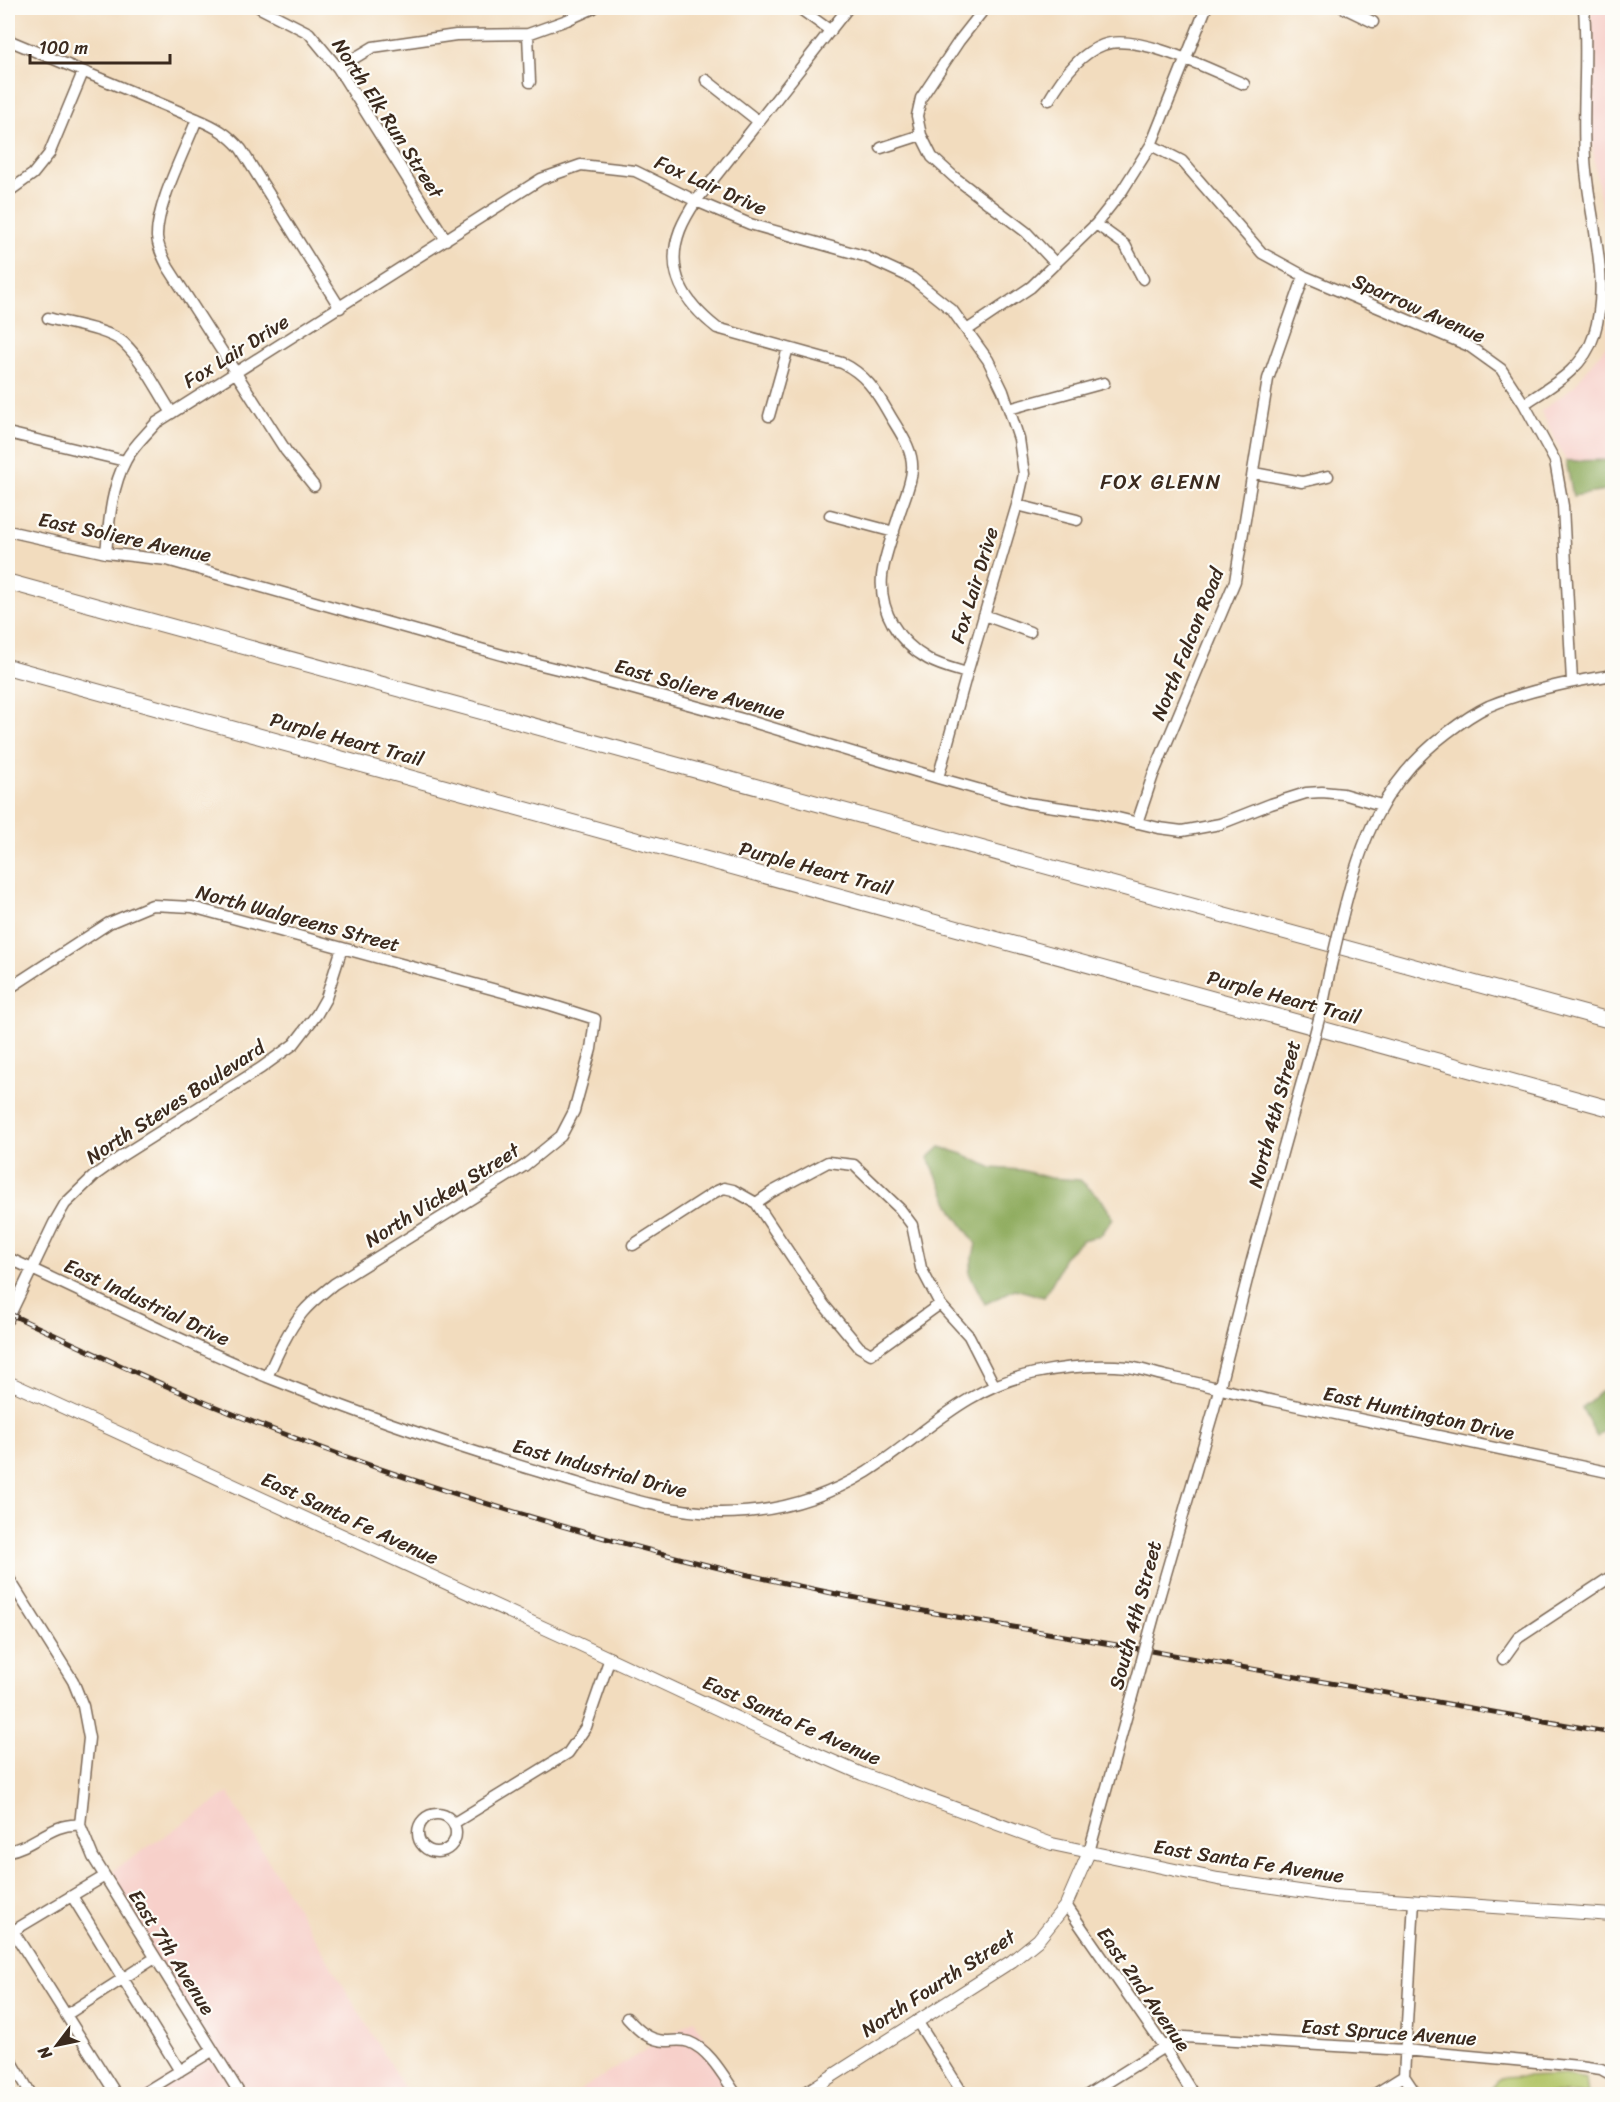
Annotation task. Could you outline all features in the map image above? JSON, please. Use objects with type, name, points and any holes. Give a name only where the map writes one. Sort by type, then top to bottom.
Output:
[{"type":"highway","points":[[8,582],[1612,1021]]},
{"type":"highway","name":"Purple Heart Trail","points":[[8,667],[1612,1109]]},
{"type":"main road","name":"East Santa Fe Avenue","points":[[8,1382],[773,1735],[862,1774],[1052,1844],[1218,1879],[1333,1896],[1612,1915]]},
{"type":"main road","name":"North Fourth Street","points":[[804,2094],[1012,1961],[1038,1940],[1066,1905],[1089,1852]]},
{"type":"street","name":"North Elk Run Street","points":[[263,8],[309,33],[338,68],[446,240]]},
{"type":"street","points":[[338,68],[373,47],[456,35],[528,34],[594,8]]},
{"type":"street","points":[[799,8],[831,31]]},
{"type":"street","points":[[848,8],[696,201],[681,227],[674,254],[675,271],[687,300],[717,328],[842,363],[855,369],[878,394],[909,449],[912,471],[882,575],[887,613],[905,642],[915,651],[930,661],[967,673]]},
{"type":"street","points":[[985,8],[959,41],[921,98],[917,116],[921,135],[932,157],[954,177],[1026,232],[1056,264]]},
{"type":"street","points":[[967,330],[1031,287],[1096,224],[1122,191],[1151,145],[1206,8]]},
{"type":"street","points":[[1344,8],[1373,22]]},
{"type":"street","points":[[1524,404],[1568,374],[1582,359],[1594,337],[1601,302],[1599,256],[1585,160],[1586,30],[1584,8]]},
{"type":"street","points":[[528,34],[530,82]]},
{"type":"street","points":[[8,40],[197,119],[231,136],[340,308]]},
{"type":"street","points":[[1049,100],[1060,81],[1084,56],[1103,45],[1117,42],[1139,43],[1185,59],[1244,84]]},
{"type":"street","points":[[8,192],[33,174],[49,154],[83,72]]},
{"type":"street","points":[[706,80],[758,121]]},
{"type":"street","points":[[197,119],[160,212],[157,238],[161,252],[168,267],[286,451],[314,486]]},
{"type":"street","points":[[881,148],[921,135]]},
{"type":"street","name":"Sparrow Avenue","points":[[1151,145],[1182,161],[1262,253],[1304,276],[1469,346],[1501,369],[1524,404],[1555,461],[1560,480],[1572,682]]},
{"type":"street","name":"Fox Lair Drive","points":[[106,553],[110,514],[125,461],[138,442],[156,423],[541,179],[580,165],[635,171],[728,215],[775,232],[864,256],[912,278],[952,310],[988,360],[1019,439],[1024,474],[938,778]]},
{"type":"street","points":[[1096,224],[1125,245],[1143,279]]},
{"type":"street","name":"North Falcon Road","points":[[1137,823],[1153,775],[1235,581],[1268,379],[1304,276]]},
{"type":"street","points":[[48,318],[107,334],[123,342],[138,360],[172,413]]},
{"type":"street","points":[[769,416],[788,348]]},
{"type":"street","points":[[1009,409],[1104,383]]},
{"type":"street","points":[[8,433],[125,461]]},
{"type":"street","points":[[1254,472],[1302,482],[1328,476]]},
{"type":"street","points":[[1017,505],[1077,520]]},
{"type":"street","points":[[830,515],[894,532]]},
{"type":"street","name":"East Soliere Avenue","points":[[8,531],[106,553],[167,560],[509,657],[746,720],[1027,803],[1097,813],[1182,831],[1220,825],[1291,797],[1322,792],[1357,797],[1381,805]]},
{"type":"street","points":[[984,615],[1030,632]]},
{"type":"street","name":"North 4th Street","points":[[1219,1389],[1323,1004],[1329,969],[1354,868],[1381,805],[1409,766],[1432,744],[1462,721],[1508,699],[1572,682],[1612,675]]},
{"type":"street","name":"North Walgreens Street","points":[[8,989],[109,923],[152,905],[192,907],[595,1019]]},
{"type":"street","name":"North Steves Boulevard","points":[[8,1319],[54,1223],[66,1204],[95,1174],[261,1068],[294,1044],[326,998],[342,948]]},
{"type":"street","name":"North Vickey Street","points":[[267,1377],[285,1339],[301,1313],[317,1297],[334,1284],[524,1166],[561,1136],[574,1111],[591,1049],[595,1019]]},
{"type":"street","points":[[756,1203],[828,1162],[854,1165],[900,1209],[912,1225],[921,1268],[940,1304],[969,1336],[994,1385]]},
{"type":"street","points":[[633,1245],[724,1188],[733,1190],[756,1203],[824,1305],[859,1347],[871,1354],[940,1304]]},
{"type":"street","name":"East Industrial Drive","points":[[8,1258],[267,1377],[366,1416],[528,1468],[666,1508],[692,1512],[720,1513],[777,1509],[809,1500],[850,1482],[871,1469],[945,1413],[994,1385],[1034,1373],[1079,1366],[1129,1368],[1219,1389]]},
{"type":"street","name":"East Huntington Drive","points":[[1219,1389],[1612,1473]]},
{"type":"street","name":"South 4th Street","points":[[1089,1852],[1219,1389]]},
{"type":"street","points":[[1503,1659],[1512,1643],[1518,1638],[1612,1576]]},
{"type":"street","points":[[8,1577],[73,1681],[83,1706],[88,1738],[80,1825],[69,1824],[49,1831],[19,1849],[8,1851]]},
{"type":"street","points":[[454,1823],[568,1753],[586,1727],[610,1658]]},
{"type":"street","name":"East 7th Avenue","points":[[80,1825],[93,1857],[240,2094]]},
{"type":"street","points":[[105,1876],[13,1931],[116,2094]]},
{"type":"street","points":[[72,1896],[180,2071]]},
{"type":"street","points":[[1414,1901],[1404,2076],[1416,2094]]},
{"type":"street","name":"East 2nd Avenue","points":[[1066,1905],[1164,2047],[1193,2094]]},
{"type":"street","points":[[66,2015],[155,1958]]},
{"type":"street","points":[[627,2018],[641,2033],[663,2041],[678,2040],[690,2043],[706,2053],[736,2094]]},
{"type":"street","points":[[917,2021],[963,2094]]},
{"type":"street","name":"East Spruce Avenue","points":[[1089,2094],[1164,2047],[1185,2037],[1405,2050],[1579,2066],[1601,2069],[1612,2075]]},
{"type":"street","points":[[142,2094],[212,2051]]},
{"type":"street","points":[[8,2055],[32,2094]]},
{"type":"street","points":[[1375,2094],[1404,2076]]},
{"type":"shaded area","points":[[1591,8],[1612,8],[1612,460],[1566,461],[1541,411],[1574,386],[1606,345],[1611,300],[1610,264],[1590,131]]},
{"type":"shaded area","points":[[228,1793],[408,2094],[143,2094],[212,2050],[105,1876]]},
{"type":"shaded area","points":[[694,2020],[738,2094],[574,2094]]},
{"type":"green space","points":[[1612,460],[1612,490],[1573,496],[1566,461]]},
{"type":"green space","points":[[940,1147],[963,1154],[992,1168],[1021,1170],[1050,1178],[1080,1180],[1102,1200],[1113,1218],[1101,1235],[1082,1240],[1064,1257],[1044,1297],[1015,1289],[985,1304],[969,1273],[976,1244],[954,1213],[928,1158]]},
{"type":"green space","points":[[1601,1391],[1612,1399],[1612,1423],[1597,1437],[1582,1408]]},
{"type":"green space","points":[[1566,2075],[1586,2079],[1588,2094],[1492,2094],[1491,2090],[1500,2078]]},
{"type":"railway","points":[[8,1313],[167,1386],[334,1453],[508,1510],[683,1559],[908,1608],[1612,1733]]},
{"type":"district","name":"FOX GLENN","points":[[1161,482]]}]
